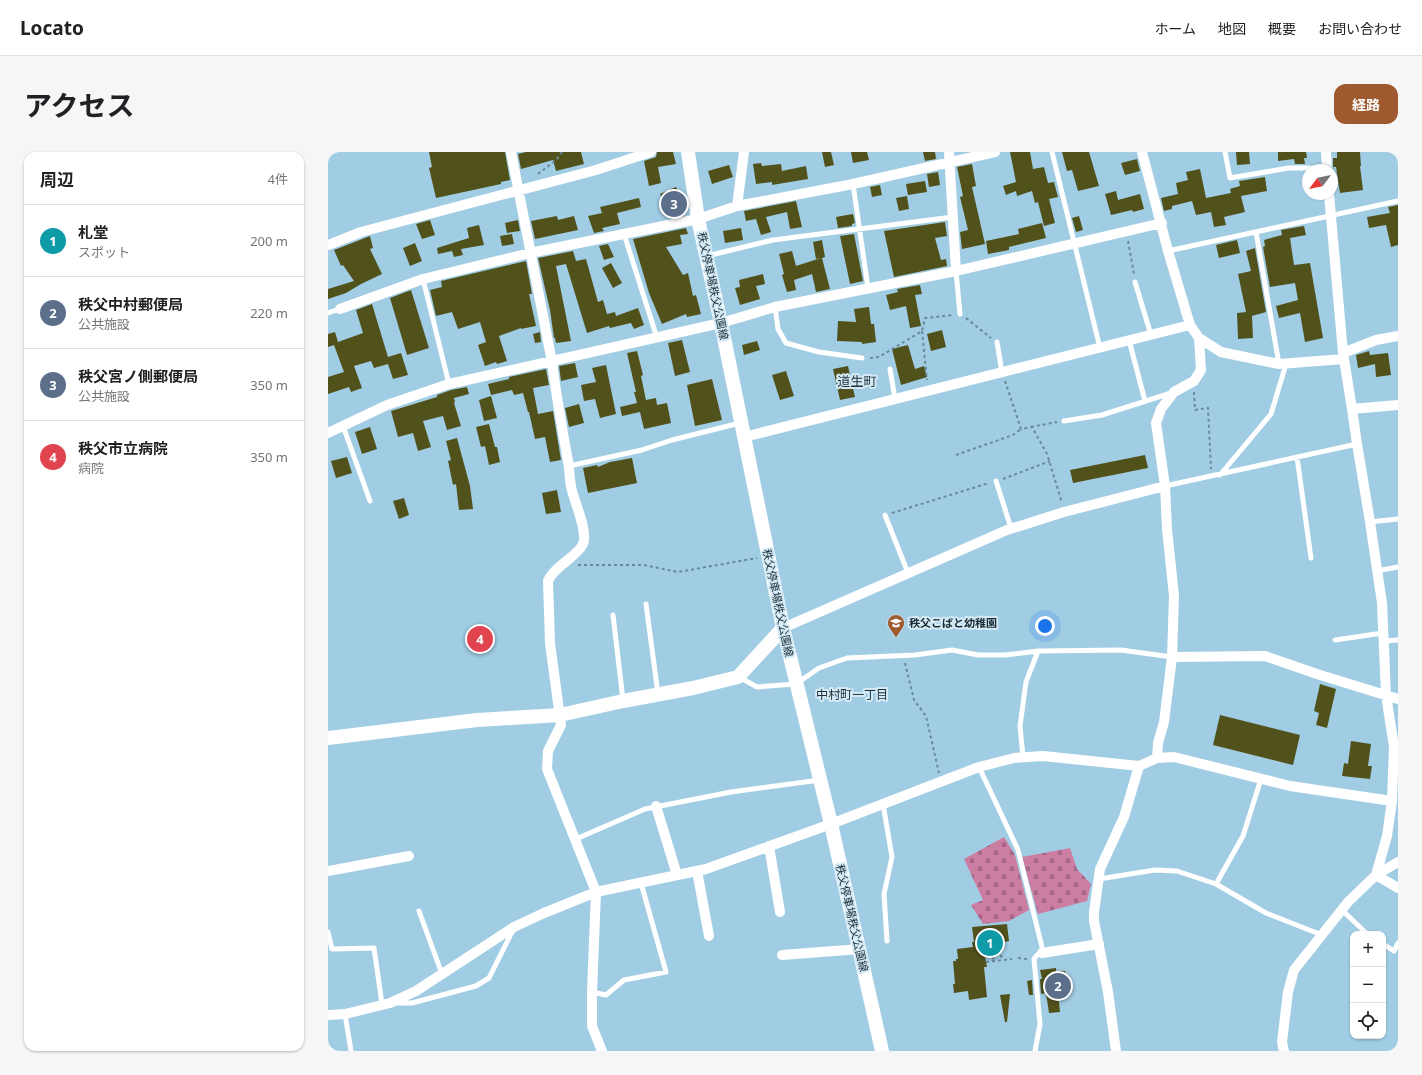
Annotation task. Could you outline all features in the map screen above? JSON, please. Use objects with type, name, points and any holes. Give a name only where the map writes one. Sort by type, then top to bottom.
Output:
[{"type":"main road","name":"秩父停車場秩父公園線","points":[[688,152],[698,219],[721,323],[783,628],[831,824],[882,1051]]},
{"type":"main road","points":[[328,738],[477,720],[560,715],[693,688],[738,676],[783,628]]},
{"type":"street","points":[[510,152],[552,362],[569,466],[570,487],[584,532],[583,544],[549,576],[548,581],[550,643],[561,725],[548,751],[548,769],[596,892],[592,1026],[602,1051]]},
{"type":"street","points":[[328,245],[361,232],[596,170],[651,152]]},
{"type":"street","points":[[737,206],[744,152]]},
{"type":"street","points":[[949,152],[956,271]]},
{"type":"street","points":[[340,309],[423,279],[530,254],[698,219],[737,206],[853,184],[995,152]]},
{"type":"street","points":[[1142,152],[1162,223],[1168,251],[1190,325],[1199,338],[1222,352],[1282,364],[1344,356],[1376,340],[1398,336]]},
{"type":"street","points":[[1326,152],[1327,164]]},
{"type":"street","points":[[1330,200],[1344,356],[1382,603],[1386,695],[1394,747],[1392,801],[1388,836],[1376,875]]},
{"type":"street","points":[[328,434],[387,405],[449,384],[721,323],[775,307],[956,271],[1162,223]]},
{"type":"street","points":[[743,430],[895,400],[1190,325]]},
{"type":"street","points":[[1157,758],[1158,743],[1164,722],[1172,657],[1174,596],[1166,528],[1165,486],[1156,423],[1161,409],[1174,392],[1194,381],[1201,370],[1199,338]]},
{"type":"street","points":[[1352,409],[1398,405]]},
{"type":"street","points":[[783,628],[1011,528],[1064,512],[1165,486]]},
{"type":"street","points":[[1172,657],[1265,656],[1398,699]]},
{"type":"street","points":[[328,1015],[345,1014],[386,1004],[416,991],[514,928],[544,913],[596,892],[706,869],[831,824],[979,767],[1014,758],[1043,756],[1139,766],[1157,758],[1174,757],[1290,786],[1392,801]]},
{"type":"street","points":[[1116,1051],[1108,992],[1094,921],[1094,912],[1100,869],[1124,817],[1139,766]]},
{"type":"street","points":[[656,806],[677,875]]},
{"type":"street","points":[[769,846],[780,912]]},
{"type":"street","points":[[328,871],[408,856]]},
{"type":"street","points":[[1284,1051],[1282,1042],[1288,992],[1294,970],[1342,910],[1376,875],[1398,862]]},
{"type":"street","points":[[697,871],[709,936]]},
{"type":"street","points":[[1376,875],[1398,888]]},
{"type":"street","points":[[1042,953],[1099,944]]},
{"type":"street","points":[[782,955],[860,950]]},
{"type":"lane","points":[[1052,152],[1100,348]]},
{"type":"lane","points":[[1225,152],[1230,178],[1289,168],[1302,168]]},
{"type":"lane","points":[[853,184],[868,288]]},
{"type":"lane","points":[[1168,251],[1398,201]]},
{"type":"lane","points":[[706,256],[773,240],[953,217]]},
{"type":"lane","points":[[1220,475],[1271,414],[1282,364],[1256,232]]},
{"type":"lane","points":[[624,234],[657,338]]},
{"type":"lane","points":[[956,271],[960,314]]},
{"type":"lane","points":[[423,279],[449,384]]},
{"type":"lane","points":[[1135,282],[1150,335]]},
{"type":"lane","points":[[775,307],[778,329],[786,343],[819,352],[862,358]]},
{"type":"lane","points":[[328,313],[340,309]]},
{"type":"lane","points":[[1129,340],[1145,401]]},
{"type":"lane","points":[[997,342],[1002,373]]},
{"type":"lane","points":[[890,369],[895,400]]},
{"type":"lane","points":[[1064,421],[1102,415],[1174,392]]},
{"type":"lane","points":[[343,426],[370,501]]},
{"type":"lane","points":[[569,466],[642,450],[672,440],[743,430]]},
{"type":"lane","points":[[1165,486],[1357,444]]},
{"type":"lane","points":[[1297,457],[1311,558]]},
{"type":"lane","points":[[996,481],[1011,528]]},
{"type":"lane","points":[[885,515],[908,573]]},
{"type":"lane","points":[[1370,522],[1398,519]]},
{"type":"lane","points":[[1377,571],[1398,567]]},
{"type":"lane","points":[[646,604],[658,695]]},
{"type":"lane","points":[[613,615],[623,701]]},
{"type":"lane","points":[[1335,640],[1383,637],[1398,640]]},
{"type":"lane","points":[[738,676],[757,687],[796,684],[818,668],[847,658],[915,655],[952,650],[978,655],[1005,655],[1038,651],[1121,650],[1172,657]]},
{"type":"lane","points":[[1023,757],[1020,726],[1026,682],[1038,651]]},
{"type":"lane","points":[[979,767],[1018,850],[1042,953],[1034,959],[1040,1024],[1035,1051]]},
{"type":"lane","points":[[1216,884],[1243,836],[1261,779]]},
{"type":"lane","points":[[576,839],[645,809],[656,806],[732,792],[820,780]]},
{"type":"lane","points":[[883,804],[892,857],[884,894],[887,941]]},
{"type":"lane","points":[[1098,879],[1106,879],[1136,872],[1155,870],[1177,871],[1216,884],[1266,913],[1322,935]]},
{"type":"lane","points":[[592,992],[606,994],[624,980],[666,972],[641,883]]},
{"type":"lane","points":[[1342,910],[1364,931]]},
{"type":"lane","points":[[419,911],[442,974]]},
{"type":"lane","points":[[328,932],[332,949],[374,948],[386,1004],[412,1003],[476,986],[489,978],[514,928]]},
{"type":"lane","points":[[1386,946],[1394,951],[1398,944]]},
{"type":"lane","points":[[345,1014],[351,1051]]},
{"type":"path","points":[[535,177],[556,160],[562,152]]},
{"type":"path","points":[[1126,231],[1135,282]]},
{"type":"path","points":[[929,391],[922,331],[925,318],[960,314],[997,342]]},
{"type":"path","points":[[862,358],[879,357],[922,331]]},
{"type":"path","points":[[1002,373],[1021,429]]},
{"type":"path","points":[[1194,381],[1195,410],[1208,408],[1211,477]]},
{"type":"path","points":[[956,455],[1013,435],[1021,429],[1064,421]]},
{"type":"path","points":[[1032,427],[1050,461],[1064,512]]},
{"type":"path","points":[[885,515],[996,481],[1050,461]]},
{"type":"path","points":[[562,564],[644,566],[678,572],[768,556]]},
{"type":"path","points":[[903,655],[914,700],[926,716],[941,782]]},
{"type":"path","points":[[999,943],[1002,960]]},
{"type":"path","points":[[990,945],[994,961]]},
{"type":"path","points":[[1008,955],[1008,960]]},
{"type":"path","points":[[986,962],[1012,959]]},
{"type":"green space","points":[[1004,837],[1015,855],[1029,910],[1009,921],[983,924],[971,905],[983,900],[964,859]]},
{"type":"green space","points":[[1070,848],[1077,869],[1091,884],[1087,901],[1038,914],[1022,857]]},
{"type":"building","points":[[429,152],[505,152],[510,180],[501,182],[501,184],[436,198],[429,168],[432,167]]},
{"type":"building","points":[[526,152],[581,152],[584,164],[556,171],[553,160],[521,169],[518,154]]},
{"type":"building","points":[[657,152],[673,152],[676,164],[658,167],[661,183],[649,186],[644,161],[656,157]]},
{"type":"building","points":[[822,152],[831,152],[834,165],[825,167]]},
{"type":"building","points":[[851,152],[867,152],[869,160],[853,163]]},
{"type":"building","points":[[923,152],[935,152],[936,159],[925,161]]},
{"type":"building","points":[[1010,152],[1030,152],[1033,169],[1044,167],[1048,183],[1054,182],[1058,197],[1049,199],[1055,223],[1044,226],[1038,202],[1035,203],[1032,191],[1017,196],[1016,191],[1006,195],[1003,186],[1016,182]]},
{"type":"building","points":[[1062,152],[1089,152],[1099,186],[1078,191],[1072,170],[1067,171]]},
{"type":"building","points":[[1236,152],[1249,152],[1250,164],[1237,165]]},
{"type":"building","points":[[1278,152],[1306,152],[1307,158],[1304,158],[1305,164],[1295,164],[1294,159],[1278,161]]},
{"type":"building","points":[[1337,152],[1360,152],[1363,190],[1340,193],[1338,164],[1333,164],[1333,158],[1337,158]]},
{"type":"building","points":[[1137,159],[1140,171],[1125,175],[1121,163]]},
{"type":"building","points":[[761,163],[762,166],[781,164],[782,171],[806,166],[808,179],[772,185],[772,182],[756,184],[753,164]]},
{"type":"building","points":[[972,164],[976,186],[972,187],[985,244],[962,249],[960,232],[968,230],[960,197],[963,196],[957,167]]},
{"type":"building","points":[[729,165],[733,177],[712,184],[708,171]]},
{"type":"building","points":[[1200,169],[1206,198],[1231,193],[1230,189],[1240,186],[1239,181],[1265,177],[1267,191],[1241,196],[1245,212],[1224,217],[1226,225],[1214,227],[1211,212],[1196,215],[1192,201],[1172,206],[1172,209],[1164,211],[1161,198],[1178,194],[1176,183],[1188,180],[1186,172]]},
{"type":"building","points":[[938,172],[940,185],[929,187],[927,174]]},
{"type":"building","points":[[925,181],[927,192],[908,195],[906,184]]},
{"type":"building","points":[[880,185],[882,195],[872,197],[870,187]]},
{"type":"building","points":[[676,187],[680,196],[676,198],[680,207],[668,212],[660,194]]},
{"type":"building","points":[[1116,191],[1118,200],[1140,194],[1144,209],[1111,215],[1105,194]]},
{"type":"building","points":[[907,196],[909,209],[899,211],[896,198]]},
{"type":"building","points":[[639,198],[641,207],[617,213],[620,224],[602,228],[604,231],[594,233],[588,216],[602,213],[600,207]]},
{"type":"building","points":[[796,201],[802,227],[790,229],[787,212],[766,217],[771,232],[761,235],[756,219],[746,221],[744,211]]},
{"type":"building","points":[[1398,205],[1398,245],[1391,247],[1386,225],[1369,228],[1367,217],[1390,213],[1388,207]]},
{"type":"building","points":[[853,214],[855,223],[852,224],[852,226],[838,228],[836,217]]},
{"type":"building","points":[[557,216],[558,220],[574,216],[578,230],[535,239],[531,221]]},
{"type":"building","points":[[1079,216],[1083,230],[1076,232],[1072,218]]},
{"type":"building","points":[[430,220],[435,235],[422,239],[416,224]]},
{"type":"building","points":[[518,220],[520,231],[507,233],[505,223]]},
{"type":"building","points":[[945,222],[947,236],[935,238],[941,260],[946,259],[947,266],[894,277],[884,231]]},
{"type":"building","points":[[1042,223],[1046,238],[1009,247],[1009,250],[988,254],[986,241],[1019,234],[1018,229]]},
{"type":"building","points":[[479,225],[484,245],[461,249],[463,255],[454,257],[452,251],[438,254],[437,248],[469,238],[467,228]]},
{"type":"building","points":[[1304,226],[1306,235],[1290,238],[1294,265],[1310,263],[1323,338],[1305,342],[1300,313],[1279,318],[1276,306],[1298,300],[1295,283],[1270,287],[1263,247],[1265,246],[1264,240],[1282,235],[1281,230]]},
{"type":"building","points":[[686,228],[688,234],[680,235],[682,244],[666,247],[683,275],[688,273],[693,296],[696,295],[701,314],[687,317],[686,314],[662,324],[649,293],[633,239]]},
{"type":"building","points":[[741,228],[743,240],[725,243],[723,231]]},
{"type":"building","points":[[512,234],[514,244],[502,246],[500,236]]},
{"type":"building","points":[[854,234],[863,281],[850,284],[840,236]]},
{"type":"building","points":[[370,236],[373,248],[370,249],[382,274],[346,293],[328,299],[328,289],[354,281],[343,265],[341,266],[334,250]]},
{"type":"building","points":[[822,240],[825,257],[822,258],[830,289],[816,292],[812,274],[794,280],[796,290],[787,292],[782,275],[784,274],[779,254],[792,251],[796,266],[821,258],[816,259],[813,242]]},
{"type":"building","points":[[1237,240],[1240,253],[1219,258],[1216,245]]},
{"type":"building","points":[[415,243],[422,261],[410,266],[403,248]]},
{"type":"building","points":[[608,244],[614,257],[604,260],[599,246]]},
{"type":"building","points":[[1255,248],[1266,312],[1252,316],[1253,338],[1238,339],[1237,313],[1246,312],[1238,274],[1251,271],[1246,251]]},
{"type":"building","points":[[573,251],[576,261],[586,259],[598,302],[603,300],[607,314],[615,312],[616,316],[638,308],[644,325],[634,329],[631,323],[610,328],[609,326],[587,333],[566,264],[556,266],[571,341],[556,343],[538,258]]},
{"type":"building","points":[[526,261],[532,294],[529,294],[536,326],[521,328],[499,336],[507,361],[497,364],[496,362],[485,366],[478,345],[486,342],[480,322],[458,329],[452,312],[436,316],[430,290],[442,287],[441,281]]},
{"type":"building","points":[[611,263],[622,283],[613,288],[602,268]]},
{"type":"building","points":[[763,274],[765,284],[756,286],[760,299],[740,305],[735,288],[740,287],[739,280]]},
{"type":"building","points":[[920,285],[922,294],[915,295],[921,326],[910,328],[906,306],[890,310],[886,295],[898,292],[897,289]]},
{"type":"building","points":[[411,290],[429,348],[407,355],[390,298]]},
{"type":"building","points":[[372,304],[388,357],[401,353],[408,375],[393,379],[388,364],[374,368],[371,361],[354,366],[362,388],[351,392],[349,387],[328,394],[328,377],[344,372],[334,345],[328,347],[328,334],[335,332],[338,342],[363,333],[356,310]]},
{"type":"building","points":[[869,307],[871,324],[874,324],[876,342],[862,344],[862,342],[837,341],[838,321],[856,322],[854,309]]},
{"type":"building","points":[[942,330],[946,347],[931,351],[927,334]]},
{"type":"building","points":[[540,332],[541,342],[535,343],[533,334]]},
{"type":"building","points":[[682,340],[690,372],[675,376],[668,343]]},
{"type":"building","points":[[757,341],[760,350],[744,355],[742,345]]},
{"type":"building","points":[[908,345],[915,369],[924,366],[927,377],[901,385],[892,349]]},
{"type":"building","points":[[637,351],[643,375],[641,376],[646,400],[656,398],[657,405],[667,403],[671,423],[644,429],[640,412],[622,416],[620,407],[637,403],[627,353]]},
{"type":"building","points":[[1369,351],[1370,355],[1388,353],[1391,375],[1376,377],[1375,364],[1358,368],[1356,355]]},
{"type":"building","points":[[575,363],[578,377],[561,381],[559,366]]},
{"type":"building","points":[[606,365],[616,414],[600,418],[595,399],[584,401],[581,385],[596,382],[592,368]]},
{"type":"building","points":[[848,366],[855,397],[840,400],[833,369]]},
{"type":"building","points":[[546,369],[549,385],[533,388],[538,414],[553,411],[561,460],[550,462],[545,437],[535,439],[523,393],[514,395],[512,390],[491,395],[488,384],[509,379],[509,377]]},
{"type":"building","points":[[786,371],[794,396],[780,400],[772,375]]},
{"type":"building","points":[[712,379],[722,420],[695,426],[687,385]]},
{"type":"building","points":[[467,387],[469,394],[454,398],[454,403],[461,426],[447,430],[443,416],[423,421],[431,447],[418,451],[413,433],[398,437],[391,411],[437,397],[437,395],[451,390]]},
{"type":"building","points":[[491,396],[497,418],[484,421],[479,400]]},
{"type":"building","points":[[579,404],[584,423],[569,427],[565,408]]},
{"type":"building","points":[[489,424],[495,447],[497,447],[500,462],[489,465],[485,446],[481,447],[476,427]]},
{"type":"building","points":[[370,427],[377,449],[362,454],[355,432]]},
{"type":"building","points":[[457,438],[470,486],[473,509],[459,510],[456,484],[453,485],[448,461],[451,460],[446,441]]},
{"type":"building","points":[[1145,455],[1148,468],[1073,483],[1070,470]]},
{"type":"building","points":[[347,457],[352,473],[336,478],[331,461]]},
{"type":"building","points":[[632,458],[637,483],[588,493],[583,468],[597,465],[598,467],[610,462]]},
{"type":"building","points":[[557,490],[561,512],[546,514],[542,493]]},
{"type":"building","points":[[404,498],[409,515],[399,519],[393,501]]},
{"type":"building","points":[[1320,684],[1336,689],[1327,728],[1316,725],[1319,713],[1314,711]]},
{"type":"building","points":[[1220,715],[1300,735],[1293,765],[1213,745]]},
{"type":"building","points":[[1351,741],[1371,744],[1368,766],[1372,766],[1370,779],[1342,776],[1344,763],[1348,764]]},
{"type":"building","points":[[1007,924],[1009,941],[983,947],[987,967],[984,967],[987,997],[969,1000],[968,991],[954,993],[953,984],[955,984],[953,961],[958,959],[957,949],[973,947],[972,942],[974,942],[972,927]]},
{"type":"building","points":[[1056,968],[1056,971],[1065,971],[1067,981],[1057,982],[1060,1012],[1049,1013],[1046,993],[1041,994],[1040,979],[1042,979],[1040,970]]},
{"type":"building","points":[[1032,980],[1033,995],[1029,995],[1027,981]]},
{"type":"building","points":[[1010,994],[1007,1022],[1005,1022],[1000,995]]},
{"type":"place","name":"秩父宮ノ側郵便局","points":[[674,204]]},
{"type":"place","name":"秩父こばと幼稚園","points":[[896,638]]},
{"type":"place","name":"秩父市立病院","points":[[480,639]]},
{"type":"place","name":"札堂","points":[[990,943]]},
{"type":"place","name":"秩父中村郵便局","points":[[1058,986]]},
{"type":"district","name":"道生町","points":[[857,381]]},
{"type":"district","name":"中村町一丁目","points":[[852,695]]}]
